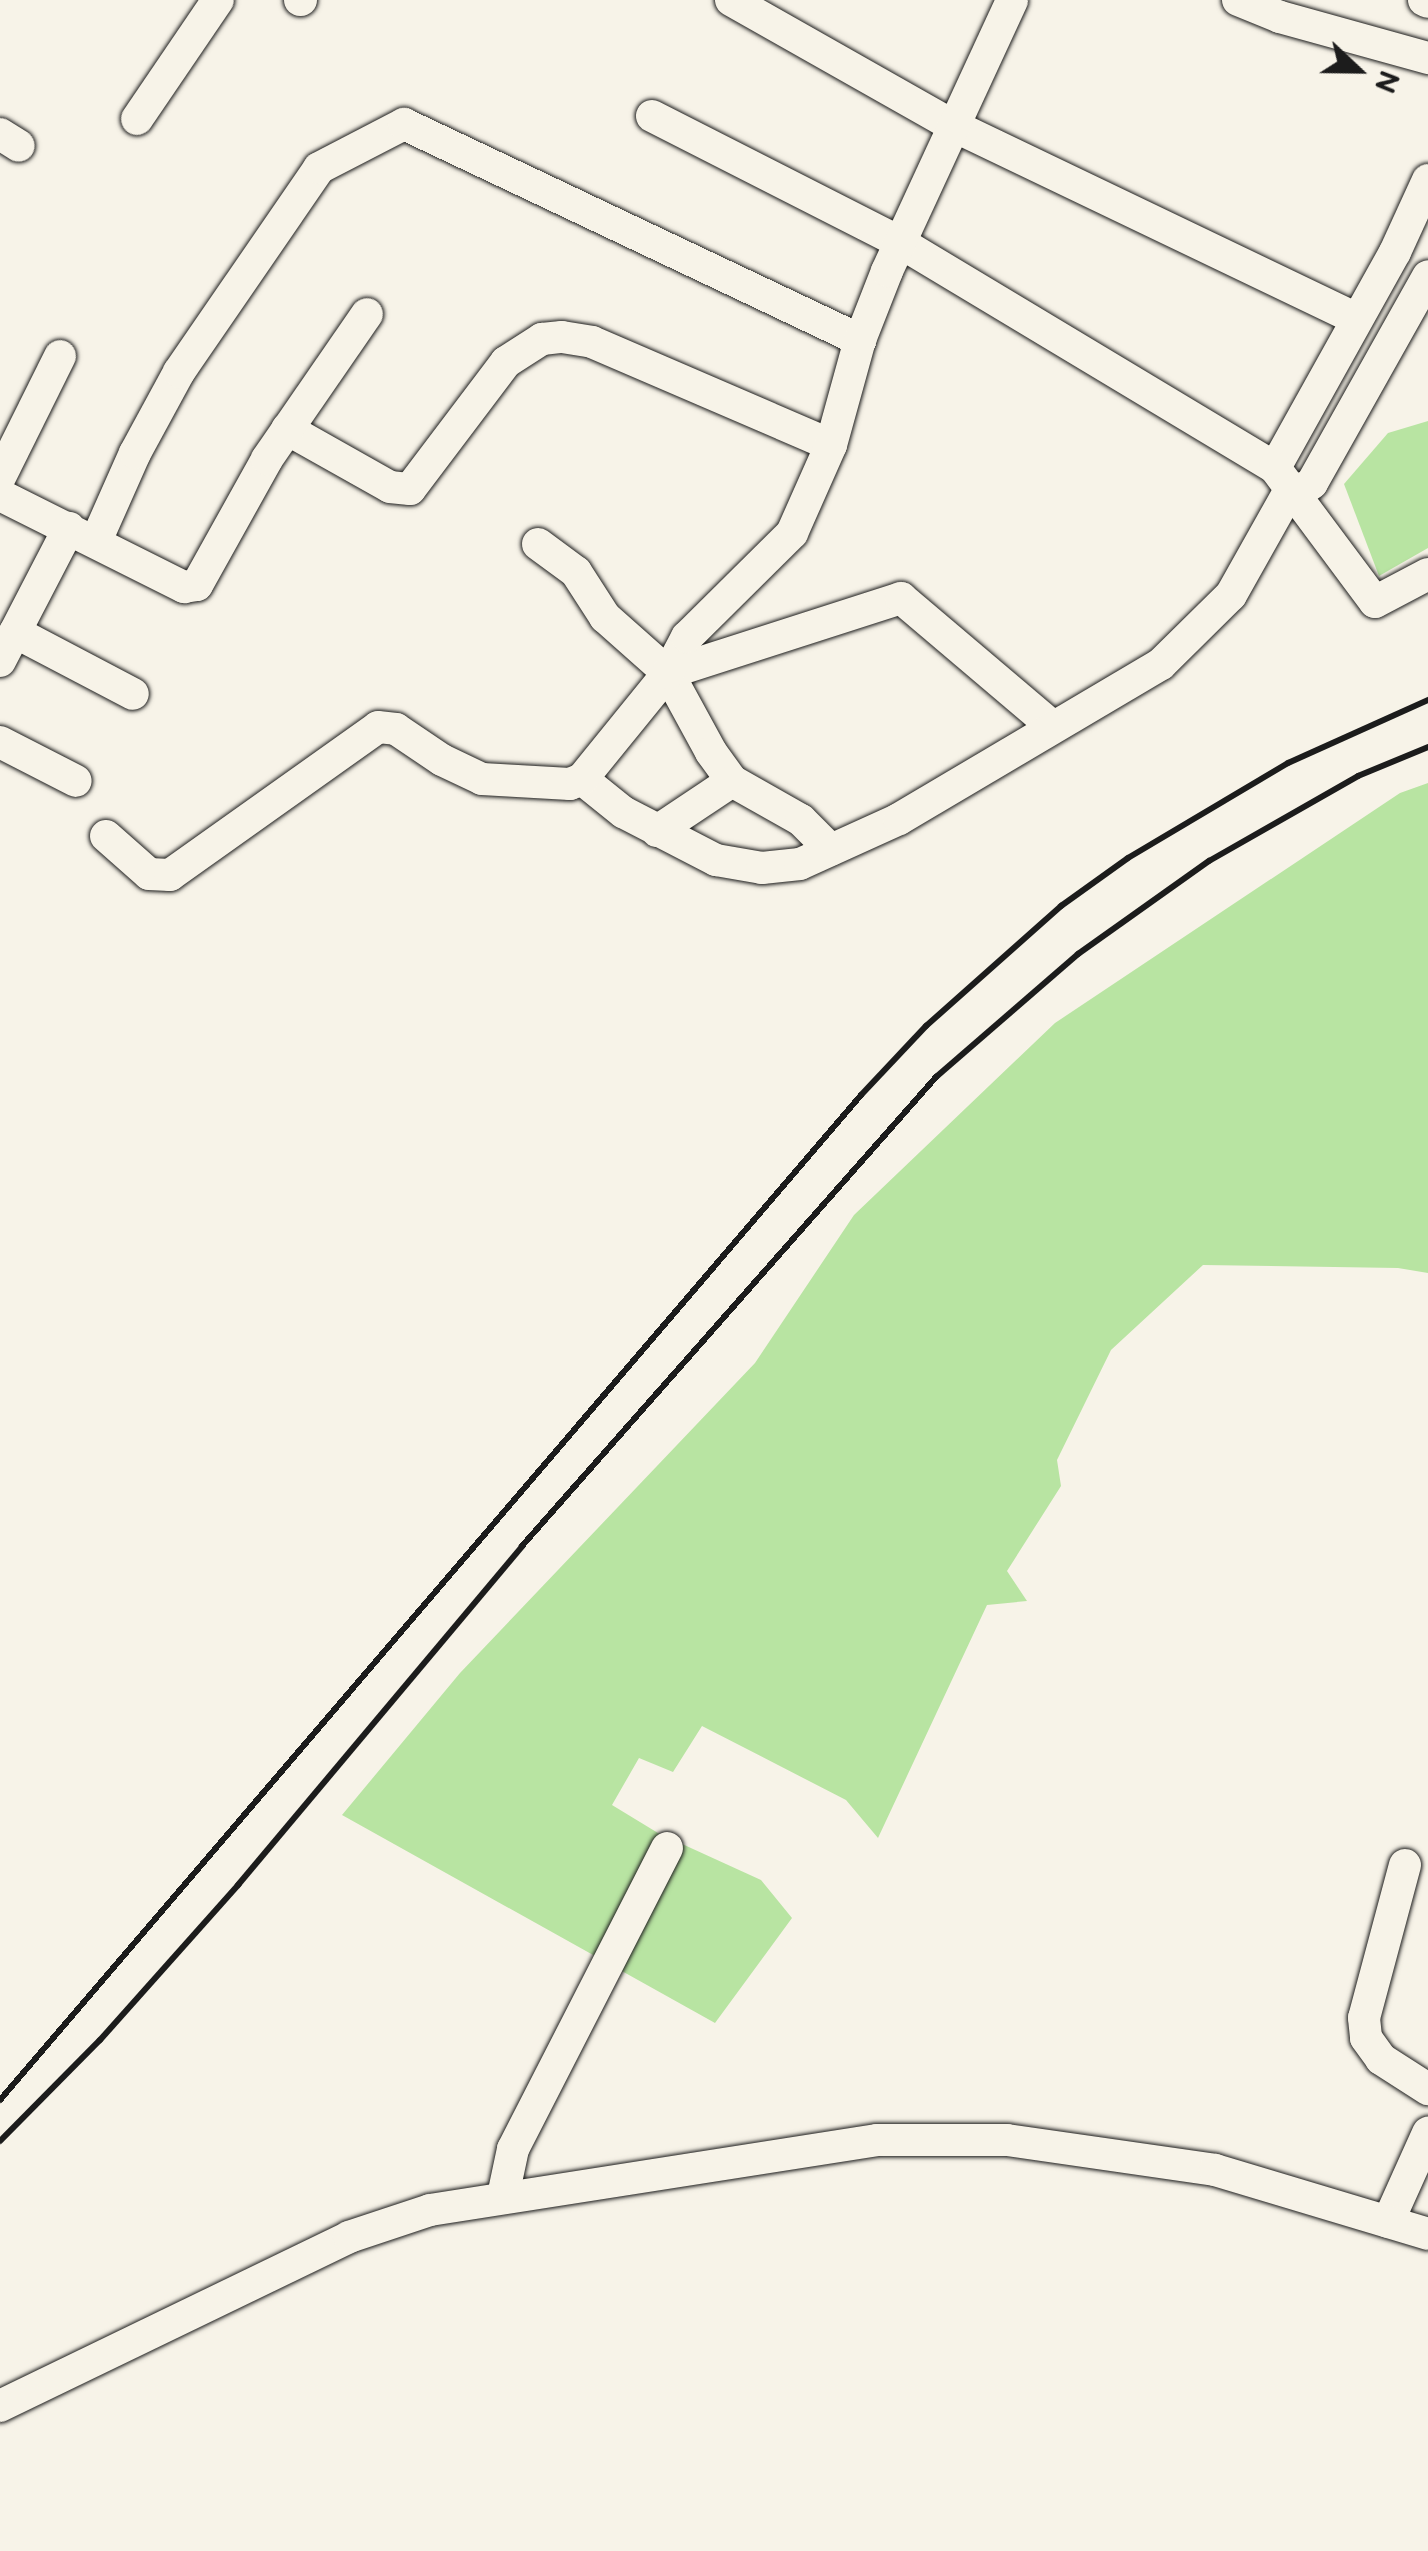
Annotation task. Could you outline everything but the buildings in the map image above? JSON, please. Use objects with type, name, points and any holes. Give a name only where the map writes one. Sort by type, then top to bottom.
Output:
[{"type":"street","points":[[136,120],[218,0]]},
{"type":"street","points":[[731,0],[954,126],[1356,319]]},
{"type":"street","points":[[1238,0],[1280,17],[1428,58]]},
{"type":"street","points":[[106,836],[149,874],[170,874],[378,727],[396,729],[442,760],[482,779],[570,784],[582,779],[668,673],[687,637],[792,534],[831,444],[860,340],[1003,3]]},
{"type":"street","points":[[652,116],[900,243],[1304,489],[1312,483],[1428,276]]},
{"type":"street","points":[[133,694],[7,647],[135,453],[180,372],[320,168],[404,124],[860,340]]},
{"type":"street","points":[[582,779],[622,812],[716,860],[762,868],[800,864],[899,819],[1161,664],[1232,595],[1356,319],[1395,252],[1428,180]]},
{"type":"street","points":[[0,494],[184,587],[197,585],[288,430],[367,314]]},
{"type":"street","points":[[288,430],[390,487],[410,489],[506,362],[542,339],[562,337],[592,342],[831,444]]},
{"type":"street","points":[[0,477],[60,356]]},
{"type":"street","points":[[1283,478],[1375,602],[1428,574]]},
{"type":"street","points":[[538,544],[576,572],[605,617],[668,673],[710,752],[732,781],[801,820],[831,850]]},
{"type":"street","points":[[668,673],[901,598],[1052,726]]},
{"type":"street","points":[[0,742],[76,781]]},
{"type":"street","points":[[657,831],[732,781]]},
{"type":"street","points":[[503,2196],[513,2149],[668,1848]]},
{"type":"street","points":[[1404,1866],[1364,2018],[1366,2038],[1381,2060],[1428,2089]]},
{"type":"street","points":[[1388,2222],[1428,2133]]},
{"type":"street","points":[[0,2406],[349,2237],[430,2210],[876,2140],[1007,2140],[1216,2170],[1428,2234]]},
{"type":"green space","points":[[1428,421],[1428,548],[1379,576],[1344,484],[1388,433]]},
{"type":"green space","points":[[1428,783],[1428,1273],[1398,1268],[1203,1265],[1111,1350],[1057,1460],[1061,1486],[1007,1571],[1027,1601],[987,1605],[878,1838],[846,1800],[702,1726],[673,1772],[639,1758],[612,1805],[658,1833],[761,1880],[792,1918],[715,2023],[342,1815],[460,1673],[755,1363],[854,1215],[1055,1023],[1400,793]]},
{"type":"railway","points":[[0,2100],[861,1095],[926,1026],[1061,906],[1128,858],[1288,763],[1428,700]]},
{"type":"railway","points":[[0,2141],[100,2040],[238,1885],[522,1546],[936,1077],[1078,954],[1209,861],[1358,776],[1428,747]]}]
